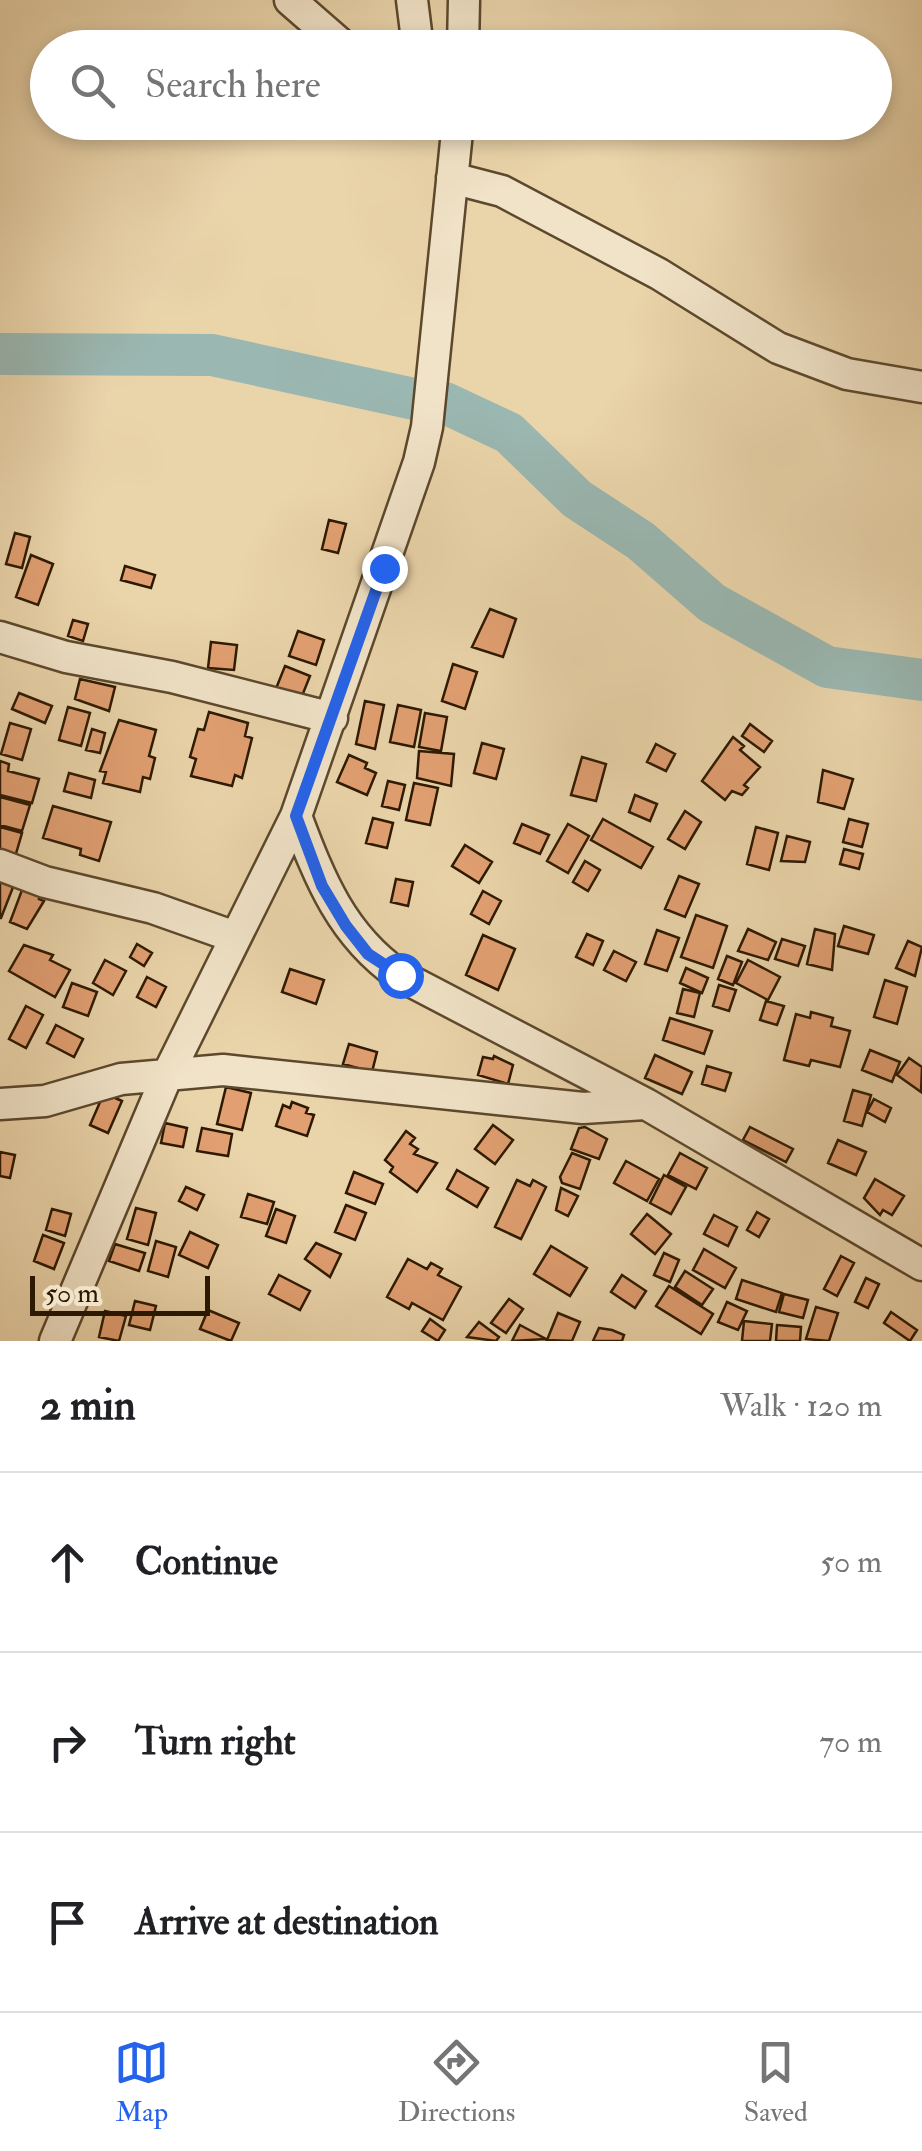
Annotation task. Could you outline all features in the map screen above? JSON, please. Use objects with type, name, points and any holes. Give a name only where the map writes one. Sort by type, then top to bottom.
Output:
[{"type":"street","points":[[290,0],[324,30]]},
{"type":"street","points":[[412,0],[416,30]]},
{"type":"street","points":[[463,30],[464,0]]},
{"type":"street","points":[[55,1341],[166,1078],[296,816],[332,718],[428,427],[452,178],[452,140]]},
{"type":"street","points":[[452,178],[502,191],[659,274],[778,348],[847,374],[922,387]]},
{"type":"street","points":[[0,637],[66,658],[172,677],[332,718]]},
{"type":"street","points":[[296,816],[322,886],[368,954],[400,975],[646,1104],[922,1265]]},
{"type":"street","points":[[0,865],[45,882],[154,908],[235,937]]},
{"type":"street","points":[[0,1104],[45,1101],[121,1079],[224,1070],[582,1108],[646,1104]]},
{"type":"building","points":[[329,520],[346,524],[338,553],[322,549]]},
{"type":"building","points":[[15,533],[30,537],[22,568],[6,564]]},
{"type":"building","points":[[31,555],[53,564],[38,605],[16,597]]},
{"type":"building","points":[[125,566],[155,575],[151,588],[121,580]]},
{"type":"building","points":[[490,609],[516,619],[503,657],[472,647]]},
{"type":"building","points":[[73,620],[88,624],[83,641],[68,636]]},
{"type":"building","points":[[298,631],[324,640],[316,665],[289,656]]},
{"type":"building","points":[[211,642],[237,645],[234,670],[208,668]]},
{"type":"building","points":[[453,664],[477,672],[465,709],[442,701]]},
{"type":"building","points":[[285,666],[310,676],[300,701],[275,691]]},
{"type":"building","points":[[80,679],[115,687],[109,711],[75,699]]},
{"type":"building","points":[[19,693],[52,706],[45,723],[12,709]]},
{"type":"building","points":[[365,701],[384,705],[375,749],[356,744]]},
{"type":"building","points":[[398,705],[421,710],[414,747],[390,742]]},
{"type":"building","points":[[68,707],[90,713],[81,746],[59,740]]},
{"type":"building","points":[[209,712],[248,723],[245,736],[252,738],[242,778],[235,775],[232,786],[191,776],[196,759],[190,757],[198,729],[204,730]]},
{"type":"building","points":[[425,713],[447,717],[441,751],[419,747]]},
{"type":"building","points":[[119,720],[156,730],[149,756],[155,758],[150,779],[143,777],[140,792],[103,783],[106,772],[100,771]]},
{"type":"building","points":[[10,723],[31,729],[22,760],[1,754]]},
{"type":"building","points":[[750,724],[772,741],[764,752],[742,736]]},
{"type":"building","points":[[92,729],[105,733],[100,753],[86,750]]},
{"type":"building","points":[[733,737],[744,746],[740,750],[760,767],[744,785],[748,788],[742,795],[732,791],[725,800],[702,781]]},
{"type":"building","points":[[482,743],[504,749],[496,779],[474,773]]},
{"type":"building","points":[[656,744],[675,754],[666,771],[647,762]]},
{"type":"building","points":[[419,751],[454,754],[451,786],[417,778]]},
{"type":"building","points":[[349,755],[367,763],[365,768],[376,773],[367,795],[337,782]]},
{"type":"building","points":[[582,757],[606,764],[596,801],[571,795]]},
{"type":"building","points":[[0,761],[9,764],[8,771],[39,779],[32,803],[0,795]]},
{"type":"building","points":[[823,770],[853,779],[844,809],[818,802]]},
{"type":"building","points":[[69,773],[95,780],[91,798],[64,791]]},
{"type":"building","points":[[388,781],[405,785],[399,810],[382,806]]},
{"type":"building","points":[[414,783],[438,788],[430,825],[406,820]]},
{"type":"building","points":[[635,795],[657,804],[650,821],[629,812]]},
{"type":"building","points":[[0,797],[30,805],[22,831],[0,825]]},
{"type":"building","points":[[53,806],[111,822],[99,861],[80,855],[81,849],[43,838]]},
{"type":"building","points":[[685,811],[701,822],[685,849],[668,839]]},
{"type":"building","points":[[373,818],[393,823],[387,848],[366,843]]},
{"type":"building","points":[[603,819],[653,847],[641,868],[591,840]]},
{"type":"building","points":[[849,819],[868,824],[862,847],[843,842]]},
{"type":"building","points":[[522,824],[549,835],[540,854],[514,843]]},
{"type":"building","points":[[568,824],[589,836],[568,873],[547,861]]},
{"type":"building","points":[[0,827],[22,833],[15,857],[0,853]]},
{"type":"building","points":[[756,827],[778,833],[769,870],[747,864]]},
{"type":"building","points":[[787,836],[810,842],[805,862],[781,861]]},
{"type":"building","points":[[465,845],[492,862],[479,883],[452,866]]},
{"type":"building","points":[[844,849],[863,854],[859,869],[840,864]]},
{"type":"building","points":[[585,861],[600,870],[588,891],[573,882]]},
{"type":"building","points":[[0,871],[17,877],[1,918],[0,918]]},
{"type":"building","points":[[679,876],[699,884],[685,917],[665,909]]},
{"type":"building","points":[[396,879],[413,882],[408,906],[391,902]]},
{"type":"building","points":[[25,882],[43,889],[39,899],[44,901],[27,929],[10,922]]},
{"type":"building","points":[[483,891],[501,901],[489,924],[471,914]]},
{"type":"building","points":[[696,915],[727,926],[713,968],[681,957]]},
{"type":"building","points":[[844,926],[874,935],[868,954],[838,946]]},
{"type":"building","points":[[748,929],[776,942],[768,960],[738,951]]},
{"type":"building","points":[[815,929],[835,934],[832,970],[807,964]]},
{"type":"building","points":[[657,930],[679,938],[667,971],[645,964]]},
{"type":"building","points":[[587,934],[603,941],[593,965],[576,957]]},
{"type":"building","points":[[483,935],[515,949],[498,990],[466,975]]},
{"type":"building","points":[[782,939],[805,946],[798,966],[775,959]]},
{"type":"building","points":[[908,941],[922,947],[915,976],[896,968]]},
{"type":"building","points":[[137,944],[152,953],[144,966],[130,957]]},
{"type":"building","points":[[24,945],[53,955],[50,960],[70,970],[55,997],[9,971]]},
{"type":"building","points":[[614,951],[636,962],[626,981],[604,970]]},
{"type":"building","points":[[727,956],[742,962],[733,985],[718,979]]},
{"type":"building","points":[[105,960],[126,971],[113,995],[93,983]]},
{"type":"building","points":[[748,960],[780,977],[768,1000],[736,983]]},
{"type":"building","points":[[686,968],[708,978],[702,993],[680,983]]},
{"type":"building","points":[[290,969],[324,980],[316,1004],[282,992]]},
{"type":"building","points":[[147,977],[166,987],[156,1007],[137,997]]},
{"type":"building","points":[[885,980],[907,987],[897,1024],[874,1017]]},
{"type":"building","points":[[72,983],[97,992],[88,1016],[63,1007]]},
{"type":"building","points":[[719,985],[736,990],[729,1011],[713,1006]]},
{"type":"building","points":[[683,989],[700,993],[694,1017],[677,1013]]},
{"type":"building","points":[[766,1001],[784,1006],[777,1025],[760,1020]]},
{"type":"building","points":[[26,1006],[43,1015],[26,1048],[9,1039]]},
{"type":"building","points":[[811,1012],[833,1018],[831,1026],[850,1031],[840,1067],[811,1060],[809,1066],[784,1060],[796,1014],[810,1018]]},
{"type":"building","points":[[670,1018],[712,1031],[704,1054],[663,1040]]},
{"type":"building","points":[[56,1025],[83,1039],[74,1057],[47,1043]]},
{"type":"building","points":[[349,1044],[377,1052],[372,1072],[343,1064]]},
{"type":"building","points":[[870,1050],[900,1062],[892,1082],[862,1070]]},
{"type":"building","points":[[655,1055],[692,1072],[682,1094],[645,1078]]},
{"type":"building","points":[[494,1056],[513,1065],[508,1084],[478,1075],[483,1057]]},
{"type":"building","points":[[909,1058],[922,1067],[921,1092],[897,1075]]},
{"type":"building","points":[[707,1066],[731,1073],[725,1091],[702,1084]]},
{"type":"building","points":[[226,1087],[251,1093],[242,1130],[217,1124]]},
{"type":"building","points":[[853,1090],[871,1095],[862,1126],[844,1121]]},
{"type":"building","points":[[104,1093],[122,1101],[108,1133],[90,1125]]},
{"type":"building","points":[[874,1099],[891,1108],[885,1122],[867,1112]]},
{"type":"building","points":[[292,1102],[314,1115],[307,1136],[276,1126],[283,1105],[290,1108]]},
{"type":"building","points":[[165,1123],[187,1128],[183,1147],[161,1143]]},
{"type":"building","points":[[493,1125],[513,1140],[495,1164],[475,1149]]},
{"type":"building","points":[[585,1127],[607,1139],[599,1159],[571,1149],[579,1128]]},
{"type":"building","points":[[750,1127],[793,1149],[786,1162],[743,1140]]},
{"type":"building","points":[[202,1128],[232,1134],[228,1156],[197,1151]]},
{"type":"building","points":[[406,1131],[415,1138],[410,1144],[418,1149],[414,1154],[437,1163],[417,1192],[390,1172],[393,1167],[385,1160]]},
{"type":"building","points":[[838,1140],[866,1152],[856,1175],[828,1163]]},
{"type":"building","points":[[0,1152],[15,1155],[10,1178],[0,1176]]},
{"type":"building","points":[[572,1153],[590,1160],[580,1189],[562,1183],[560,1177]]},
{"type":"building","points":[[680,1153],[707,1168],[696,1189],[668,1175]]},
{"type":"building","points":[[626,1161],[659,1179],[647,1201],[614,1183]]},
{"type":"building","points":[[457,1170],[488,1188],[477,1207],[447,1189]]},
{"type":"building","points":[[354,1172],[383,1184],[375,1204],[346,1193]]},
{"type":"building","points":[[664,1175],[686,1187],[671,1214],[650,1203]]},
{"type":"building","points":[[875,1179],[904,1196],[892,1215],[883,1210],[880,1215],[864,1198]]},
{"type":"building","points":[[517,1180],[530,1186],[533,1180],[546,1187],[521,1239],[495,1227]]},
{"type":"building","points":[[186,1187],[204,1195],[197,1210],[179,1201]]},
{"type":"building","points":[[561,1188],[578,1196],[568,1216],[556,1210]]},
{"type":"building","points":[[248,1194],[274,1202],[267,1224],[241,1217]]},
{"type":"building","points":[[346,1205],[366,1213],[355,1240],[335,1232]]},
{"type":"building","points":[[136,1208],[156,1213],[148,1245],[127,1239]]},
{"type":"building","points":[[52,1209],[71,1214],[65,1236],[46,1230]]},
{"type":"building","points":[[276,1209],[295,1216],[286,1243],[266,1236]]},
{"type":"building","points":[[757,1212],[769,1219],[759,1237],[747,1230]]},
{"type":"building","points":[[647,1214],[671,1234],[655,1254],[631,1234]]},
{"type":"building","points":[[714,1215],[737,1227],[728,1246],[704,1234]]},
{"type":"building","points":[[190,1232],[218,1245],[208,1268],[179,1255]]},
{"type":"building","points":[[43,1235],[64,1243],[54,1269],[34,1261]]},
{"type":"building","points":[[156,1241],[176,1247],[168,1277],[148,1271]]},
{"type":"building","points":[[316,1243],[341,1254],[330,1277],[305,1259]]},
{"type":"building","points":[[115,1244],[145,1253],[139,1271],[109,1261]]},
{"type":"building","points":[[551,1246],[587,1268],[570,1296],[534,1274]]},
{"type":"building","points":[[704,1249],[736,1268],[725,1288],[693,1270]]},
{"type":"building","points":[[664,1253],[679,1260],[670,1282],[654,1275]]},
{"type":"building","points":[[841,1256],[854,1263],[837,1296],[824,1289]]},
{"type":"building","points":[[408,1259],[427,1269],[431,1263],[442,1269],[438,1275],[461,1287],[443,1320],[412,1303],[409,1309],[387,1297]]},
{"type":"building","points":[[685,1271],[713,1289],[702,1305],[675,1287]]},
{"type":"building","points":[[279,1275],[310,1291],[300,1310],[269,1294]]},
{"type":"building","points":[[622,1275],[646,1291],[635,1308],[611,1292]]},
{"type":"building","points":[[866,1278],[879,1284],[868,1308],[855,1302]]},
{"type":"building","points":[[742,1280],[782,1293],[776,1312],[736,1299]]},
{"type":"building","points":[[669,1286],[713,1314],[701,1334],[656,1306]]},
{"type":"building","points":[[784,1294],[808,1300],[803,1318],[779,1312]]},
{"type":"building","points":[[509,1299],[523,1309],[506,1333],[491,1323]]},
{"type":"building","points":[[135,1301],[156,1306],[150,1330],[129,1325]]},
{"type":"building","points":[[727,1302],[747,1311],[738,1330],[718,1322]]},
{"type":"building","points":[[816,1307],[838,1313],[829,1341],[806,1339]]},
{"type":"building","points":[[208,1310],[239,1323],[231,1341],[200,1329]]},
{"type":"building","points":[[105,1311],[126,1316],[119,1341],[99,1337]]},
{"type":"building","points":[[891,1312],[917,1330],[910,1341],[884,1323]]},
{"type":"building","points":[[558,1313],[580,1322],[572,1341],[547,1340]]},
{"type":"building","points":[[430,1319],[445,1330],[438,1341],[422,1331]]},
{"type":"building","points":[[744,1321],[772,1324],[770,1341],[742,1341]]},
{"type":"building","points":[[479,1322],[499,1337],[496,1341],[467,1337]]},
{"type":"building","points":[[520,1325],[546,1339],[512,1341]]},
{"type":"building","points":[[777,1325],[801,1327],[800,1341],[776,1341]]},
{"type":"building","points":[[599,1328],[624,1335],[622,1341],[593,1341]]},
{"type":"waterway","points":[[0,354],[212,355],[414,399]]},
{"type":"waterway","points":[[445,403],[509,433],[577,499],[641,541],[712,603],[827,667],[922,680]]},
{"type":"route","points":[[384,568],[296,816],[322,886],[346,926],[368,954],[400,975]]}]
